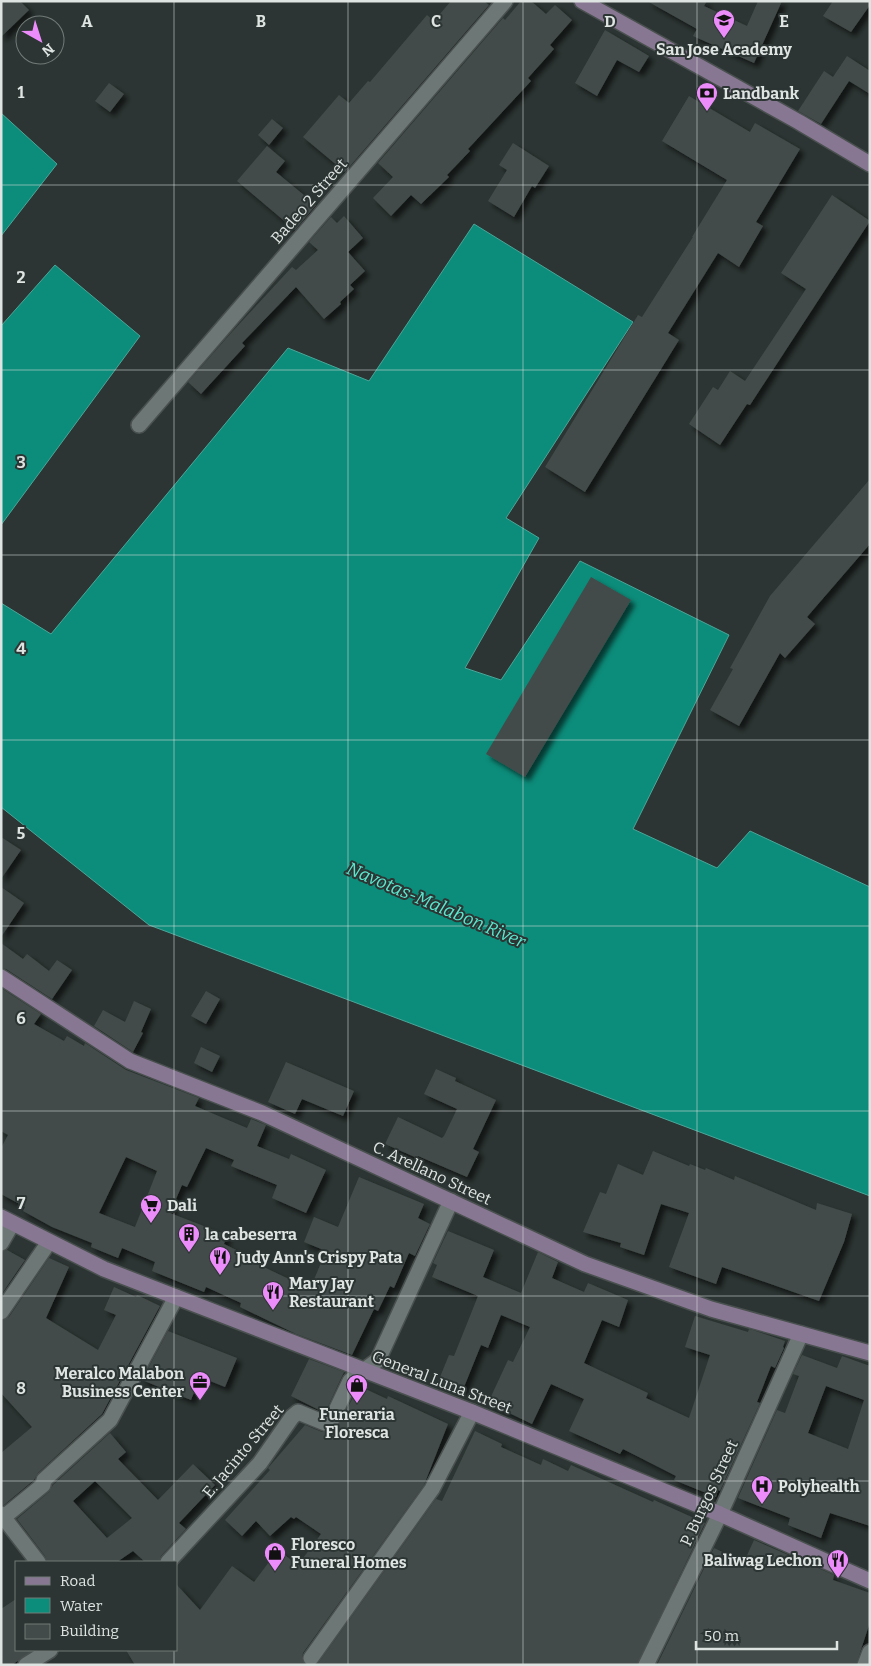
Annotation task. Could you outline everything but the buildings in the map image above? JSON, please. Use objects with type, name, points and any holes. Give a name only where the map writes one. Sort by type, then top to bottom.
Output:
[{"type":"main road","points":[[582,1],[799,122],[870,164]]},
{"type":"main road","name":"C. Arellano Street","points":[[1,977],[130,1061],[262,1113],[585,1264],[711,1309],[870,1353]]},
{"type":"main road","name":"General Luna Street","points":[[7,1221],[104,1269],[472,1412],[720,1514],[870,1581]]},
{"type":"street","name":"Badeo 2 Street","points":[[140,425],[505,1]]},
{"type":"street","points":[[365,1371],[378,1360],[451,1201]]},
{"type":"street","points":[[1,1242],[7,1221]]},
{"type":"street","points":[[1,1312],[49,1242]]},
{"type":"street","points":[[37,1561],[3,1515],[43,1485],[44,1480],[110,1420],[176,1297]]},
{"type":"street","name":"P. Burgos Street","points":[[646,1665],[720,1514],[801,1334]]},
{"type":"street","name":"E. Jacinto Street","points":[[169,1561],[260,1462],[298,1412],[329,1423],[350,1381],[365,1371]]},
{"type":"street","points":[[311,1658],[432,1489],[472,1412]]},
{"type":"street","points":[[26,1665],[48,1651]]},
{"type":"street","points":[[864,1665],[870,1652]]},
{"type":"water","points":[[1,113],[57,164],[1,236]]},
{"type":"water","name":"Navotas-Malabon River","points":[[474,224],[633,322],[506,518],[539,538],[465,668],[501,680],[580,561],[729,635],[633,829],[717,868],[750,831],[870,887],[870,1196],[149,925],[1,807],[1,603],[51,634],[288,348],[369,381]]},
{"type":"water","points":[[55,265],[140,336],[1,525],[1,326]]},
{"type":"place","name":"San Jose Academy","points":[[724,39]]},
{"type":"place","name":"Landbank","points":[[707,112]]},
{"type":"place","name":"Dali","points":[[151,1224]]},
{"type":"place","name":"la cabeserra","points":[[189,1253]]},
{"type":"place","name":"Judy Ann's Crispy Pata","points":[[220,1276]]},
{"type":"place","name":"Mary Jay Restaurant","points":[[273,1311]]},
{"type":"place","name":"Meralco Malabon Business Center","points":[[200,1401]]},
{"type":"place","name":"Funeraria Floresca","points":[[357,1404]]},
{"type":"place","name":"Polyhealth","points":[[762,1505]]},
{"type":"place","name":"Floresco Funeral Homes","points":[[275,1572]]},
{"type":"place","name":"Baliwag Lechon","points":[[838,1579]]}]
